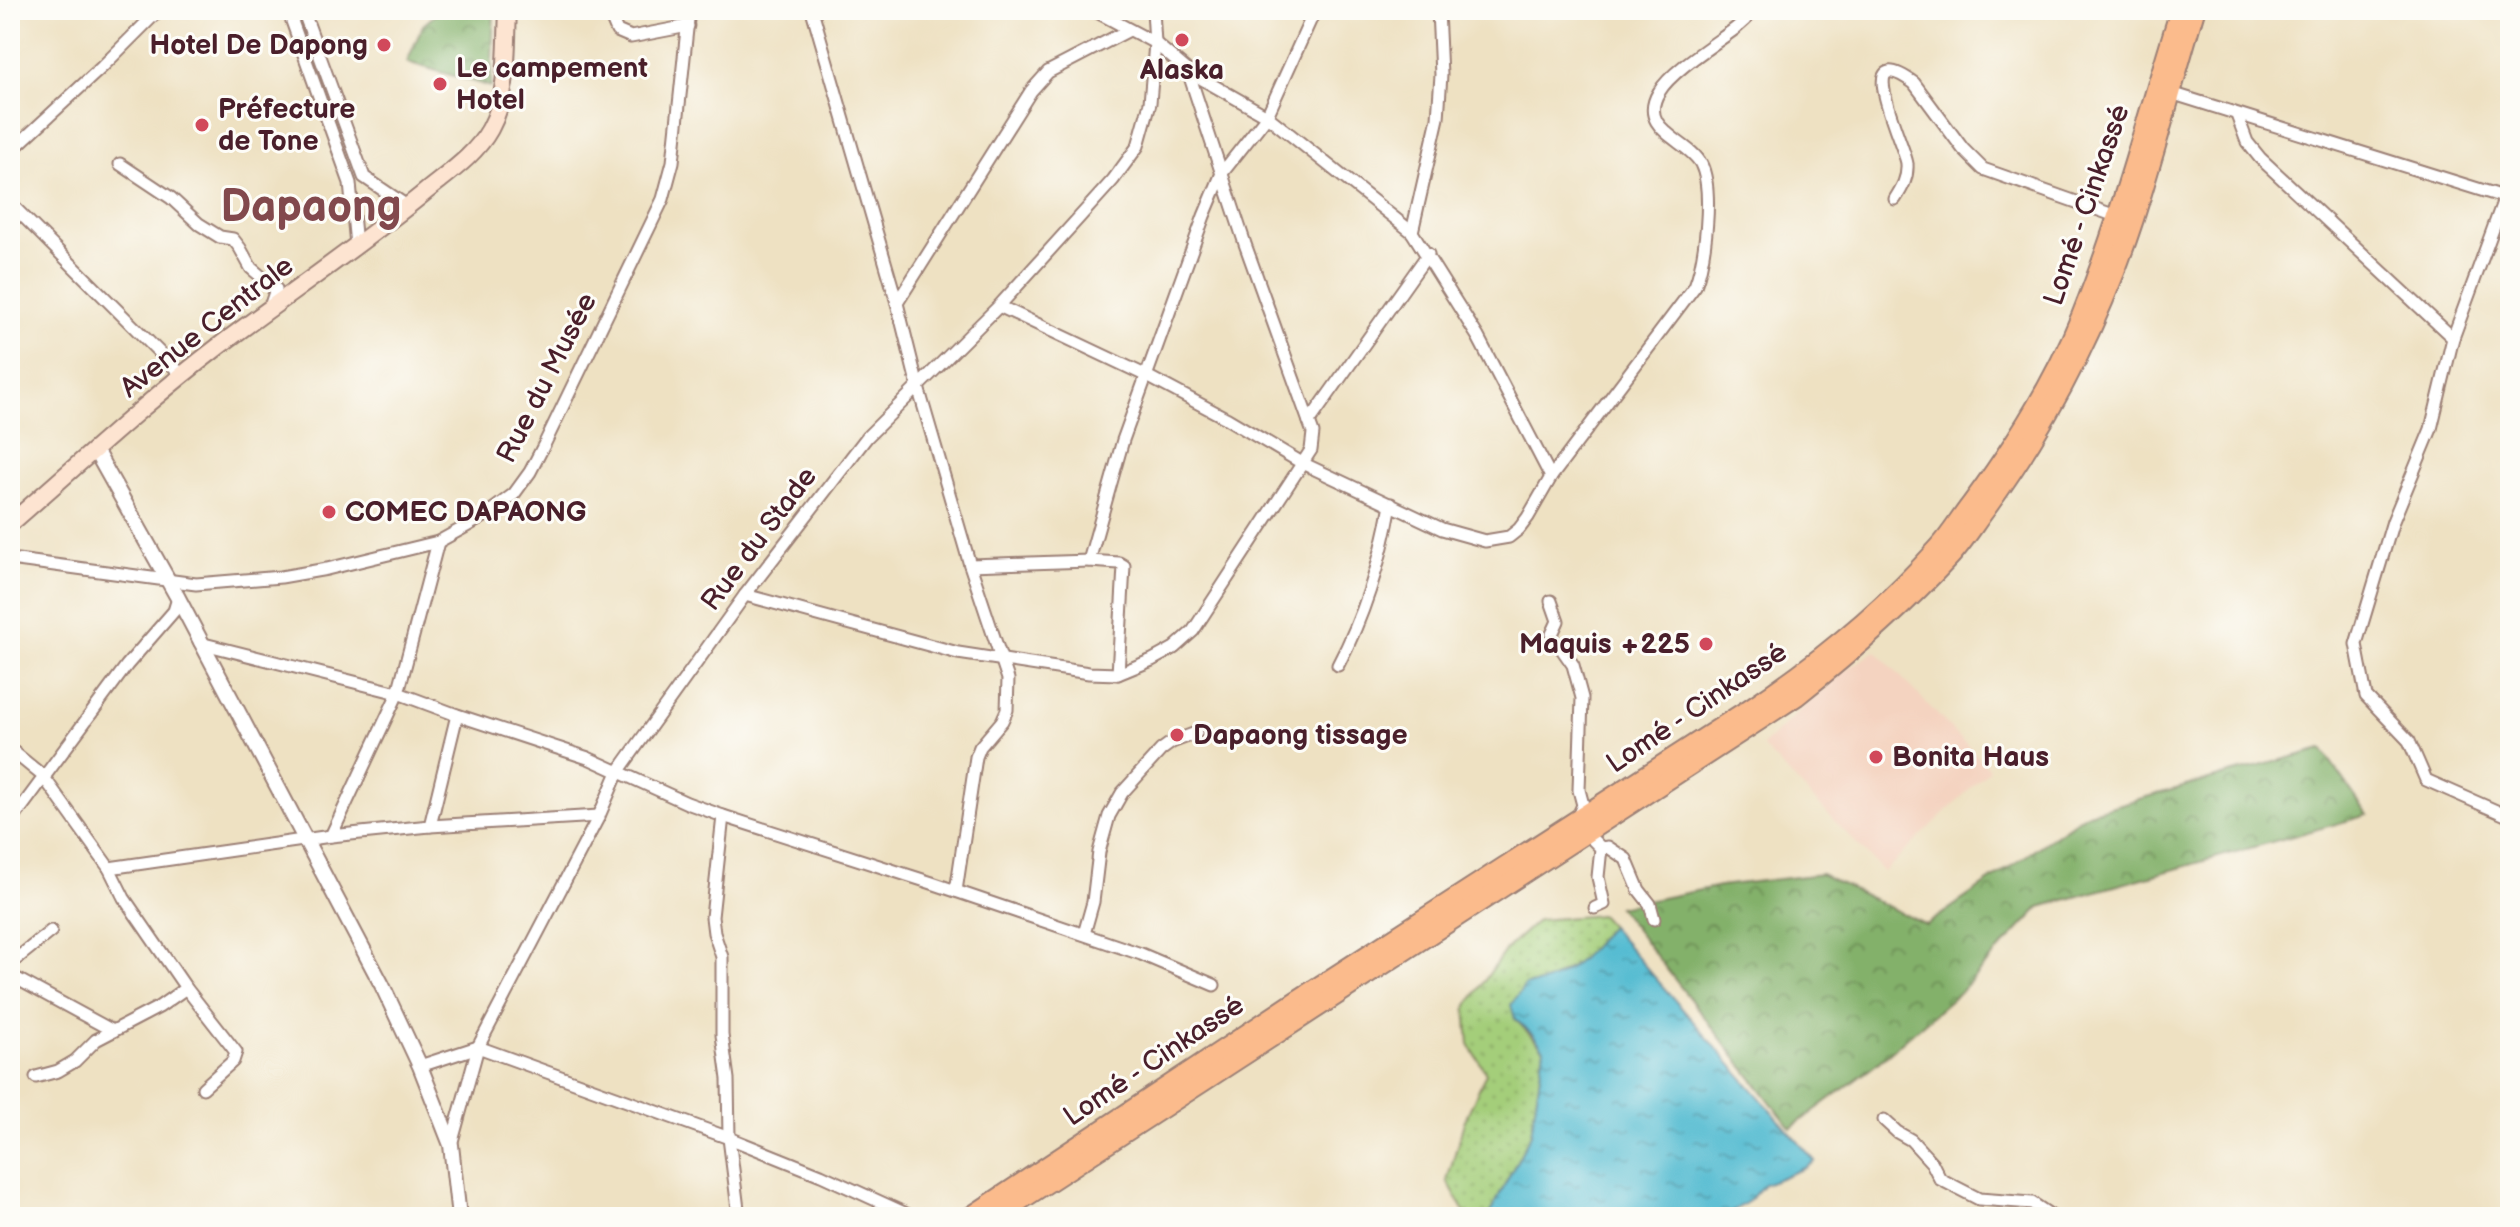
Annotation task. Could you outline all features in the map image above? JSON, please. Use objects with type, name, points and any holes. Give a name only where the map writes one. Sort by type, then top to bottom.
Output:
[{"type":"highway","name":"Lomé - Cinkassé","points":[[970,1217],[1271,1017],[1797,696],[1865,642],[2010,476],[2055,404],[2094,322],[2133,221],[2171,93],[2189,11]]},
{"type":"highway","name":"Lomé - Cinkassé","points":[[1946,551],[2041,397],[2081,317],[2189,11]]},
{"type":"highway","name":"Lomé - Cinkassé","points":[[1001,1215],[1581,827]]},
{"type":"main road","name":"Avenue Centrale","points":[[10,524],[182,375],[407,206],[464,159],[488,132],[495,119],[502,94],[508,10]]},
{"type":"street","points":[[10,152],[159,10]]},
{"type":"street","points":[[288,10],[350,183],[356,245]]},
{"type":"street","points":[[303,10],[364,177],[407,206]]},
{"type":"street","points":[[608,10],[617,31],[631,37],[688,26]]},
{"type":"street","name":"Rue du Musée","points":[[10,559],[196,584],[281,577],[378,558],[438,542],[504,503],[530,472],[663,199],[673,162],[689,10]]},
{"type":"street","points":[[812,10],[970,565],[1008,679],[1007,710],[976,757],[956,891]]},
{"type":"street","points":[[1093,10],[1155,43],[1188,71],[1267,116],[1412,232],[1478,337],[1551,477]]},
{"type":"street","name":"Rue du Stade","points":[[451,1145],[478,1047],[599,816],[618,772],[745,595],[867,437],[999,306],[1113,180],[1138,146],[1150,103],[1155,43],[1153,10]]},
{"type":"street","points":[[1089,561],[1123,440],[1198,231],[1222,173],[1267,116],[1315,10]]},
{"type":"street","points":[[1412,232],[1438,118],[1441,75],[1438,10]]},
{"type":"street","points":[[999,306],[1147,376],[1302,463],[1442,529],[1469,538],[1499,540],[1509,537],[1528,517],[1551,477],[1695,286],[1704,255],[1705,177],[1695,155],[1661,128],[1654,106],[1658,93],[1667,81],[1736,28],[1745,20],[1749,10]]},
{"type":"street","points":[[897,303],[1036,85],[1057,67],[1129,30]]},
{"type":"street","points":[[745,595],[958,653],[1089,673],[1118,674],[1164,654],[1193,631],[1313,444],[1309,422],[1245,244],[1188,71]]},
{"type":"street","points":[[1895,199],[1907,175],[1907,162],[1883,92],[1883,79],[1892,72],[1914,83],[1963,149],[1983,169],[2116,216]]},
{"type":"street","points":[[2171,93],[2508,198]]},
{"type":"street","points":[[2237,115],[2247,142],[2260,158],[2453,338]]},
{"type":"street","points":[[120,164],[171,198],[199,224],[220,237],[233,239],[251,268],[276,289],[268,312]]},
{"type":"street","points":[[2510,183],[2508,198],[2453,338],[2431,429],[2393,521],[2356,644],[2366,696],[2409,741],[2426,780],[2510,817]]},
{"type":"street","points":[[10,203],[182,375]]},
{"type":"street","points":[[1309,422],[1428,254]]},
{"type":"street","points":[[95,450],[178,598],[382,985],[420,1066],[451,1145],[459,1217]]},
{"type":"street","points":[[1338,665],[1361,619],[1369,595],[1391,504]]},
{"type":"street","points":[[331,836],[398,693],[438,542]]},
{"type":"street","points":[[970,565],[1089,561],[1124,566],[1118,674]]},
{"type":"street","points":[[10,823],[127,665],[174,611],[178,598]]},
{"type":"street","points":[[1551,601],[1558,621],[1553,629],[1553,645],[1559,645],[1573,665],[1582,698],[1581,827],[1601,848],[1598,877],[1604,904],[1595,908]]},
{"type":"street","points":[[200,643],[398,693],[554,745],[723,816],[1084,934],[1165,962],[1214,985]]},
{"type":"street","points":[[430,826],[457,715]]},
{"type":"street","points":[[1084,934],[1109,816],[1127,787],[1161,750],[1196,733]]},
{"type":"street","points":[[10,749],[43,776],[109,868],[124,898],[186,988],[237,1055],[203,1088]]},
{"type":"street","points":[[109,868],[331,836],[430,826],[599,816]]},
{"type":"street","points":[[723,816],[712,917],[722,957],[722,1035],[728,1079],[729,1138],[739,1217]]},
{"type":"street","points":[[1601,848],[1608,847],[1626,859],[1639,890],[1650,904],[1654,919]]},
{"type":"street","points":[[10,964],[51,931]]},
{"type":"street","points":[[10,975],[113,1031]]},
{"type":"street","points":[[36,1077],[58,1071],[75,1061],[96,1040],[159,1007],[186,988]]},
{"type":"street","points":[[420,1066],[478,1047],[729,1138],[913,1217]]},
{"type":"street","points":[[1884,1120],[1911,1140],[1932,1163],[1940,1179],[1979,1199],[2032,1203],[2053,1217]]},
{"type":"shaded area","name":"Bonita Haus","points":[[1876,651],[1990,769],[1884,872],[1762,746],[1841,673]]},
{"type":"green space","points":[[441,10],[494,10],[491,87],[407,62],[423,25]]},
{"type":"green space","points":[[2322,749],[2368,815],[2040,907],[1961,991],[1874,1066],[1791,1128],[1618,907],[1720,886],[1821,874],[1926,925],[2088,813]]},
{"type":"green space","points":[[1600,915],[1610,926],[1582,960],[1542,985],[1515,1019],[1544,1049],[1531,1134],[1488,1217],[1467,1217],[1447,1181],[1464,1122],[1486,1073],[1469,1044],[1466,1008],[1506,949],[1538,920]]},
{"type":"water","points":[[1610,926],[1815,1161],[1764,1184],[1749,1201],[1723,1217],[1488,1217],[1531,1134],[1544,1049],[1515,1019],[1511,1005],[1525,985],[1551,980],[1573,966]]},
{"type":"place","name":"Alaska","points":[[1182,40]]},
{"type":"place","name":"Hotel De Dapong","points":[[384,45]]},
{"type":"place","name":"Le campement Hotel","points":[[440,84]]},
{"type":"place","name":"Préfecture de Tone","points":[[202,125]]},
{"type":"place","name":"COMEC DAPAONG","points":[[329,512]]},
{"type":"place","name":"Maquis +225","points":[[1706,644]]},
{"type":"place","name":"Dapaong tissage","points":[[1177,735]]},
{"type":"place","name":"Bonita Haus","points":[[1876,757]]},
{"type":"district","name":"Dapaong","points":[[311,207]]}]
